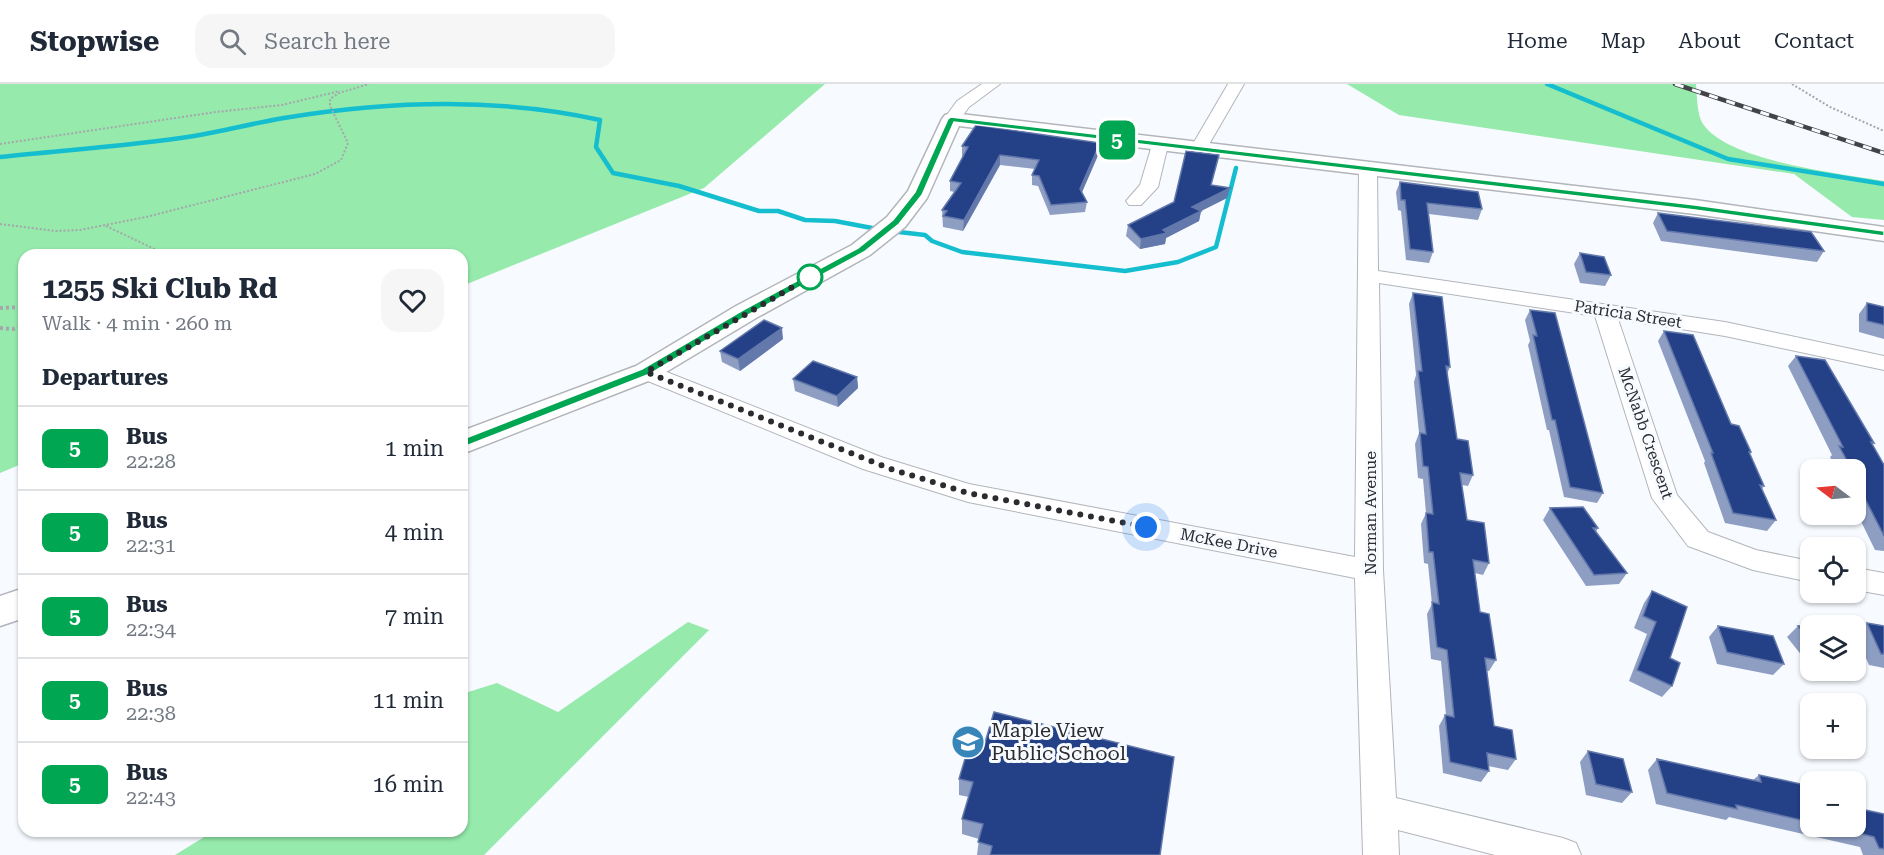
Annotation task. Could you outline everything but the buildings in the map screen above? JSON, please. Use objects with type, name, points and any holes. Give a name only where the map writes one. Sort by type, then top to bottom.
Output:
[{"type":"street","points":[[468,441],[646,372],[746,312],[861,250],[896,222],[919,193],[951,119],[963,104],[992,84]]},
{"type":"street","points":[[1198,149],[1236,84]]},
{"type":"street","points":[[951,119],[1695,207],[1884,234]]},
{"type":"street","points":[[1135,201],[1149,187],[1160,145]]},
{"type":"street","name":"Norman Avenue","points":[[1368,170],[1369,570],[1381,855]]},
{"type":"street","name":"Patricia Street","points":[[1370,276],[1725,329],[1880,367]]},
{"type":"street","name":"McNabb Crescent","points":[[1604,310],[1665,498],[1698,539],[1753,560],[1800,569]]},
{"type":"street","name":"McKee Drive","points":[[646,372],[872,463],[968,493],[1369,570]]},
{"type":"street","points":[[1866,581],[1884,585]]},
{"type":"street","points":[[0,612],[18,605]]},
{"type":"street","points":[[1380,810],[1563,855]]},
{"type":"path","points":[[0,224],[56,231],[106,226],[315,174],[338,163],[346,154],[348,143],[340,130],[338,114],[332,108],[330,99],[369,84]]},
{"type":"path","points":[[0,144],[216,112],[282,105],[375,84]]},
{"type":"path","points":[[1792,84],[1830,107],[1884,131]]},
{"type":"path","points":[[106,226],[154,249]]},
{"type":"path","points":[[0,308],[18,306]]},
{"type":"path","points":[[0,328],[18,328]]},
{"type":"green space","points":[[0,84],[825,84],[704,188],[468,284],[468,249],[18,249],[18,466],[0,473]]},
{"type":"green space","points":[[1347,84],[1696,84],[1698,111],[1703,124],[1716,137],[1736,148],[1787,164],[1884,181],[1884,220],[1852,217],[1794,174],[1399,115]]},
{"type":"green space","points":[[688,622],[709,630],[484,855],[175,855],[204,837],[468,837],[468,692],[497,683],[558,712]]},
{"type":"waterway","points":[[1547,84],[1728,159],[1884,184]]},
{"type":"waterway","points":[[0,157],[170,139],[284,118],[363,108],[442,104],[521,108],[600,120],[596,147],[613,173],[679,186],[759,211],[778,211],[805,220],[835,221],[872,228]]},
{"type":"waterway","points":[[899,232],[925,235],[932,241],[962,252],[1125,271],[1178,262],[1216,247],[1236,168]]},
{"type":"railway","points":[[1675,84],[1884,153]]},
{"type":"bus line","name":"5","points":[[468,441],[646,372],[746,312],[861,250],[896,222],[919,193],[951,119],[1695,207],[1884,234]]},
{"type":"place","name":"Maple View Public School","points":[[968,742]]},
{"type":"route","points":[[810,277],[646,372],[872,463],[968,493],[1146,527]]}]
